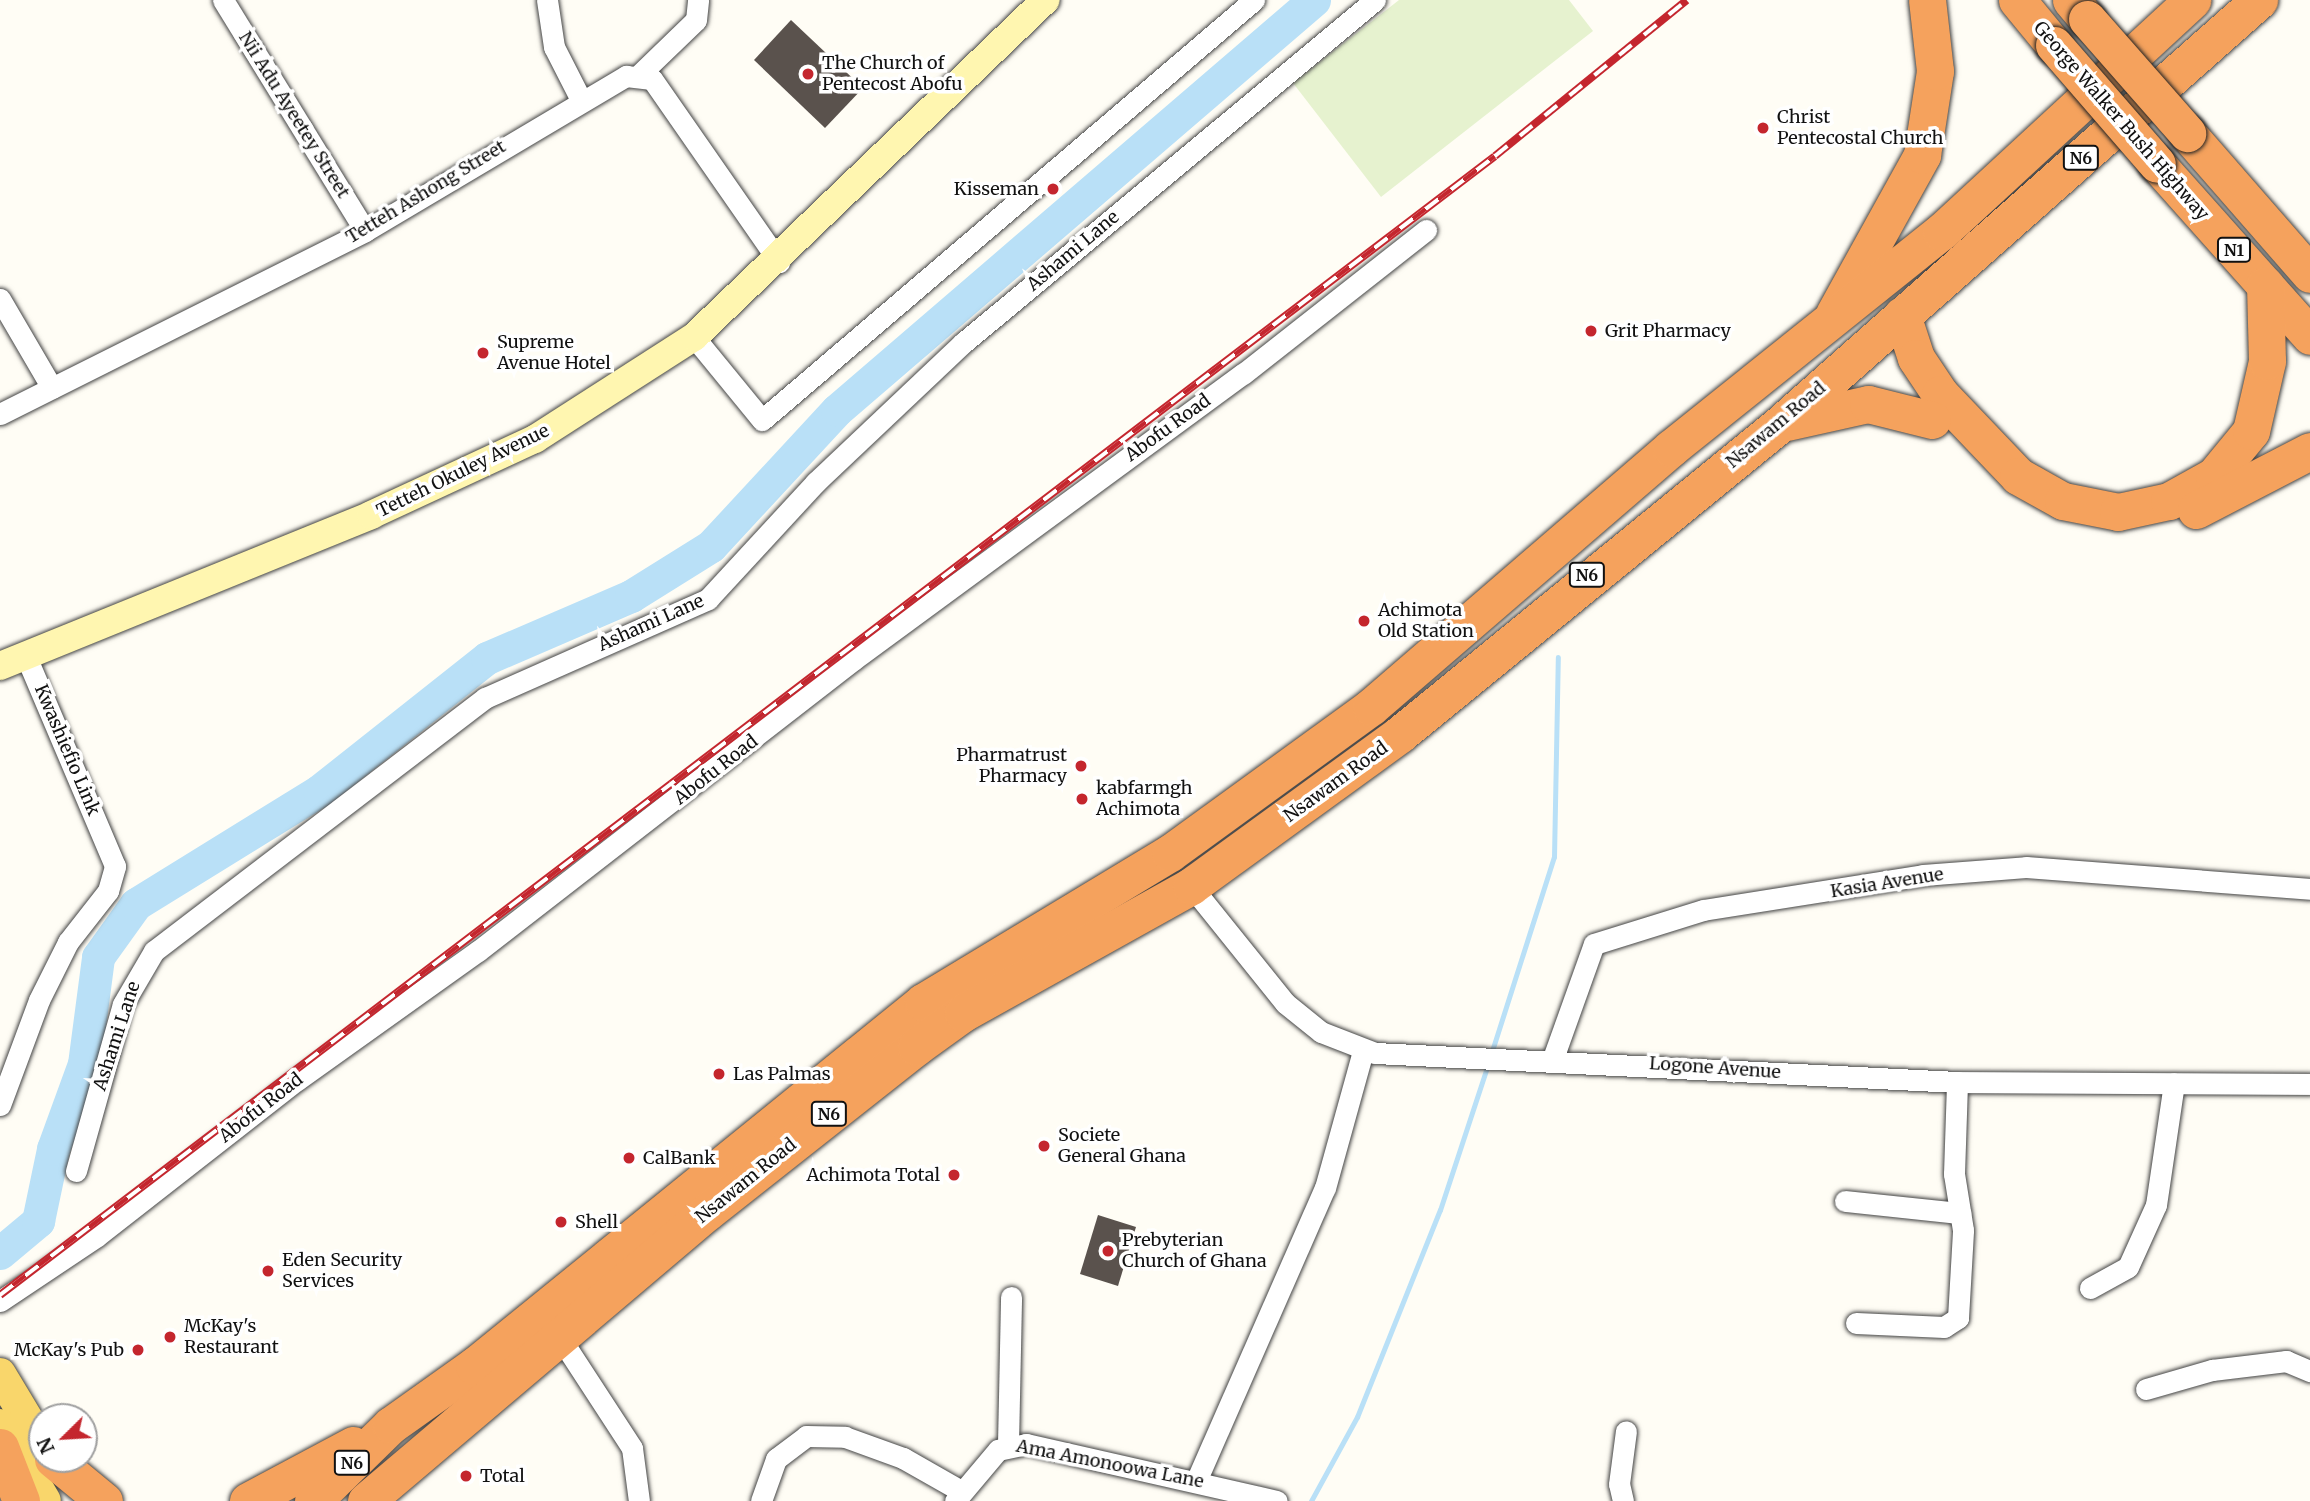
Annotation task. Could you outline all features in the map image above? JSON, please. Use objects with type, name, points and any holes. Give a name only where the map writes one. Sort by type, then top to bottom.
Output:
[{"type":"highway","points":[[1826,329],[1922,155],[1936,71],[1927,0]]},
{"type":"highway","name":"George Walker Bush Highway","points":[[2017,0],[2157,164],[2310,336]]},
{"type":"highway","name":"Nsawam Road","points":[[313,1501],[391,1425],[474,1366],[923,1002],[1170,853],[1371,708],[1662,456],[1888,278],[2192,0]]},
{"type":"highway","name":"Nsawam Road","points":[[366,1501],[559,1336],[963,1013],[1191,886],[1400,734],[1780,424],[2259,0]]},
{"type":"highway","name":"N1","points":[[2075,5],[2310,274]]},
{"type":"highway","points":[[1888,278],[1890,326],[1932,420],[2013,493],[2074,529],[2114,536],[2170,524],[2310,451]]},
{"type":"highway","points":[[1890,326],[1940,394],[2018,476],[2063,501],[2118,512],[2169,501],[2214,476],[2251,431],[2267,361],[2265,285]]},
{"type":"highway","points":[[1780,424],[1868,404],[1932,420]]},
{"type":"highway","points":[[1170,853],[1191,886]]},
{"type":"highway","points":[[248,1501],[391,1425]]},
{"type":"highway","points":[[0,1447],[21,1501]]},
{"type":"highway","points":[[69,1473],[104,1501]]},
{"type":"main road","points":[[0,1374],[28,1421]]},
{"type":"main road","points":[[0,1425],[46,1501]]},
{"type":"main road","points":[[60,1473],[76,1501]]},
{"type":"street","name":"Nii Adu Ayeetey Street","points":[[227,0],[365,231]]},
{"type":"street","points":[[547,0],[554,47],[580,98]]},
{"type":"street","points":[[698,0],[695,20],[639,75],[652,79],[779,262]]},
{"type":"street","name":"Tetteh Okuley Avenue","points":[[13,661],[371,515],[535,439],[694,337],[779,262],[1045,0]]},
{"type":"street","points":[[694,337],[762,420],[1254,0]]},
{"type":"street","name":"Ashami Lane","points":[[76,1171],[123,1004],[154,951],[485,698],[708,599],[816,482],[963,343],[1376,0]]},
{"type":"street","name":"Tetteh Ashong Street","points":[[0,414],[365,231],[580,98],[639,75]]},
{"type":"street","name":"Abofu Road","points":[[0,1301],[97,1237],[297,1080],[478,951],[853,660],[1243,374],[1426,230]]},
{"type":"street","points":[[0,299],[52,388]]},
{"type":"street","name":"Kwashiefio Link","points":[[0,1105],[39,1000],[68,943],[112,884],[116,866],[13,661]]},
{"type":"street","name":"Kasia Avenue","points":[[1552,1061],[1594,944],[1703,910],[1923,875],[2026,867],[2310,889]]},
{"type":"street","name":"Logone Avenue","points":[[1191,886],[1285,1003],[1321,1032],[1363,1051],[1957,1082],[2310,1084]]},
{"type":"street","points":[[1197,1479],[1325,1188],[1363,1051]]},
{"type":"street","points":[[1856,1323],[1954,1324],[1960,1310],[1957,1082]]},
{"type":"street","points":[[2090,1288],[2128,1267],[2156,1205],[2174,1083]]},
{"type":"street","points":[[1845,1201],[1960,1213]]},
{"type":"street","points":[[1008,1444],[1011,1297]]},
{"type":"street","points":[[559,1336],[632,1448],[639,1501]]},
{"type":"street","points":[[2146,1389],[2212,1370],[2286,1361],[2310,1371]]},
{"type":"street","points":[[1623,1501],[1619,1484],[1626,1431]]},
{"type":"street","name":"Ama Amonoowa Lane","points":[[761,1501],[776,1459],[806,1436],[845,1437],[903,1458],[958,1496],[1008,1444],[1197,1479],[1277,1501]]},
{"type":"green space","points":[[1399,0],[1569,0],[1593,31],[1381,197],[1293,83]]},
{"type":"building","name":"The Church of Pentecost Abofu","points":[[791,20],[863,88],[825,128],[754,60]]},
{"type":"building","name":"Prebyterian Church of Ghana","points":[[1098,1215],[1136,1227],[1118,1286],[1080,1274]]},
{"type":"waterway","points":[[0,1253],[38,1221],[53,1149],[84,1064],[98,957],[136,904],[319,791],[487,658],[631,596],[711,546],[837,410],[1314,0]]},
{"type":"waterway","points":[[1491,1054],[1554,857],[1558,657]]},
{"type":"waterway","points":[[1311,1501],[1357,1417],[1440,1210],[1488,1064]]},
{"type":"railway","points":[[0,1295],[1495,156],[1687,0]]},
{"type":"place","name":"The Church of Pentecost Abofu","points":[[808,74]]},
{"type":"place","name":"Christ Pentecostal Church","points":[[1763,128]]},
{"type":"place","name":"Kisseman","points":[[1053,189]]},
{"type":"place","name":"Grit Pharmacy","points":[[1591,331]]},
{"type":"place","name":"Supreme Avenue Hotel","points":[[483,353]]},
{"type":"place","name":"Achimota Old Station","points":[[1364,621]]},
{"type":"place","name":"Pharmatrust Pharmacy","points":[[1081,766]]},
{"type":"place","name":"kabfarmgh Achimota","points":[[1082,799]]},
{"type":"place","name":"Las Palmas","points":[[719,1074]]},
{"type":"place","name":"Societe General Ghana","points":[[1044,1146]]},
{"type":"place","name":"CalBank","points":[[629,1158]]},
{"type":"place","name":"Achimota Total","points":[[954,1175]]},
{"type":"place","name":"Shell","points":[[561,1222]]},
{"type":"place","name":"Prebyterian Church of Ghana","points":[[1108,1251]]},
{"type":"place","name":"Eden Security Services","points":[[268,1271]]},
{"type":"place","name":"McKay's Restaurant","points":[[170,1337]]},
{"type":"place","name":"McKay's Pub","points":[[138,1350]]},
{"type":"place","name":"Total","points":[[466,1476]]}]
